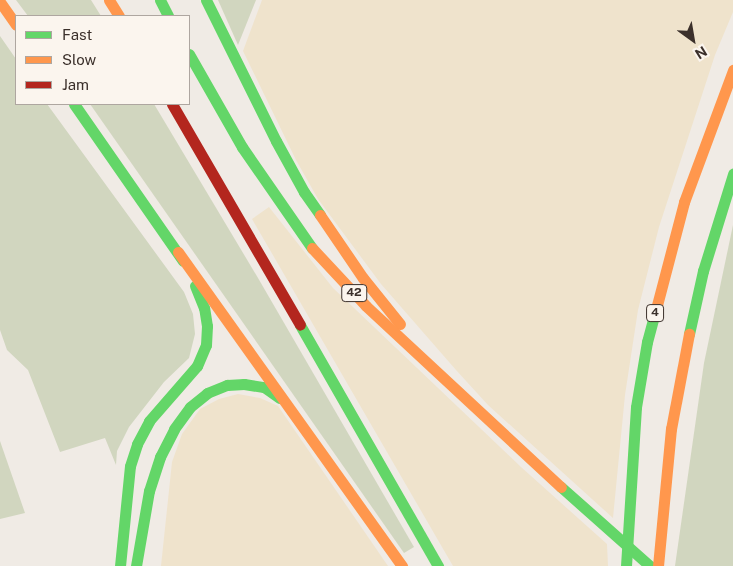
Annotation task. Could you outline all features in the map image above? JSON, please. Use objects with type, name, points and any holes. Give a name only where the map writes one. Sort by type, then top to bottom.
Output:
[{"type":"main road","points":[[109,0],[118,15]]},
{"type":"main road","points":[[118,0],[126,15]]},
{"type":"main road","points":[[160,0],[168,15]]},
{"type":"main road","points":[[206,0],[276,141],[304,192],[379,298],[461,393]]},
{"type":"main road","points":[[0,2],[15,24]]},
{"type":"main road","name":"42","points":[[190,56],[242,147],[305,239],[366,306],[650,566]]},
{"type":"main road","name":"4","points":[[626,566],[636,407],[647,342],[684,202],[733,70]]},
{"type":"main road","points":[[75,105],[402,566]]},
{"type":"main road","points":[[173,105],[438,566]]},
{"type":"main road","points":[[658,566],[659,538],[671,429],[703,271],[733,174]]},
{"type":"main road","points":[[120,566],[130,466],[137,444],[149,421],[197,366],[206,345],[207,326],[204,308],[178,252]]},
{"type":"main road","points":[[136,566],[148,491],[160,457],[174,430],[190,407],[207,393],[227,385],[244,384],[264,387],[278,396],[296,416]]},
{"type":"green space","points":[[16,0],[91,0],[100,15],[27,15]]},
{"type":"green space","points":[[218,0],[256,0],[238,45]]},
{"type":"green space","points":[[0,36],[15,58],[15,105],[48,105],[184,292],[193,314],[195,334],[189,358],[164,382],[129,427],[117,451],[116,465],[105,438],[60,452],[28,370],[7,350],[0,330]]},
{"type":"green space","points":[[91,105],[155,105],[258,278],[414,547],[404,553]]},
{"type":"green space","points":[[733,225],[733,566],[675,566],[704,363]]},
{"type":"green space","points":[[0,441],[25,513],[0,519]]},
{"type":"sand","points":[[262,0],[733,0],[733,12],[715,55],[659,227],[638,310],[625,395],[613,518],[488,405],[381,284],[318,199],[296,160],[243,51]]},
{"type":"sand","points":[[269,207],[333,288],[521,467],[607,544],[608,566],[453,566],[252,219]]},
{"type":"sand","points":[[238,394],[260,398],[278,406],[388,566],[161,566],[172,462],[182,434],[200,409],[219,399]]},
{"type":"traffic: fast","points":[[160,0],[168,15]]},
{"type":"traffic: fast","points":[[206,0],[276,141],[304,192],[320,215]]},
{"type":"traffic: fast","points":[[190,56],[242,147],[312,248]]},
{"type":"traffic: fast","points":[[75,105],[183,261]]},
{"type":"traffic: fast","points":[[689,334],[703,271],[733,174]]},
{"type":"traffic: fast","points":[[120,566],[130,466],[137,444],[149,421],[197,366],[206,345],[207,326],[204,308],[195,286]]},
{"type":"traffic: fast","points":[[626,566],[636,407],[647,342],[656,309]]},
{"type":"traffic: fast","points":[[300,325],[438,566]]},
{"type":"traffic: fast","points":[[136,566],[149,491],[160,457],[174,429],[190,407],[207,393],[227,385],[244,384],[264,387],[280,398]]},
{"type":"traffic: fast","points":[[561,487],[650,566]]},
{"type":"traffic: slow","points":[[109,0],[118,15]]},
{"type":"traffic: slow","points":[[0,2],[15,24]]},
{"type":"traffic: slow","points":[[656,309],[684,202],[733,70]]},
{"type":"traffic: slow","points":[[320,215],[363,278],[400,324]]},
{"type":"traffic: slow","points":[[312,248],[366,306],[561,487]]},
{"type":"traffic: slow","points":[[178,252],[402,566]]},
{"type":"traffic: slow","points":[[658,566],[671,429],[689,334]]},
{"type":"traffic: jam","points":[[173,105],[300,325]]}]
